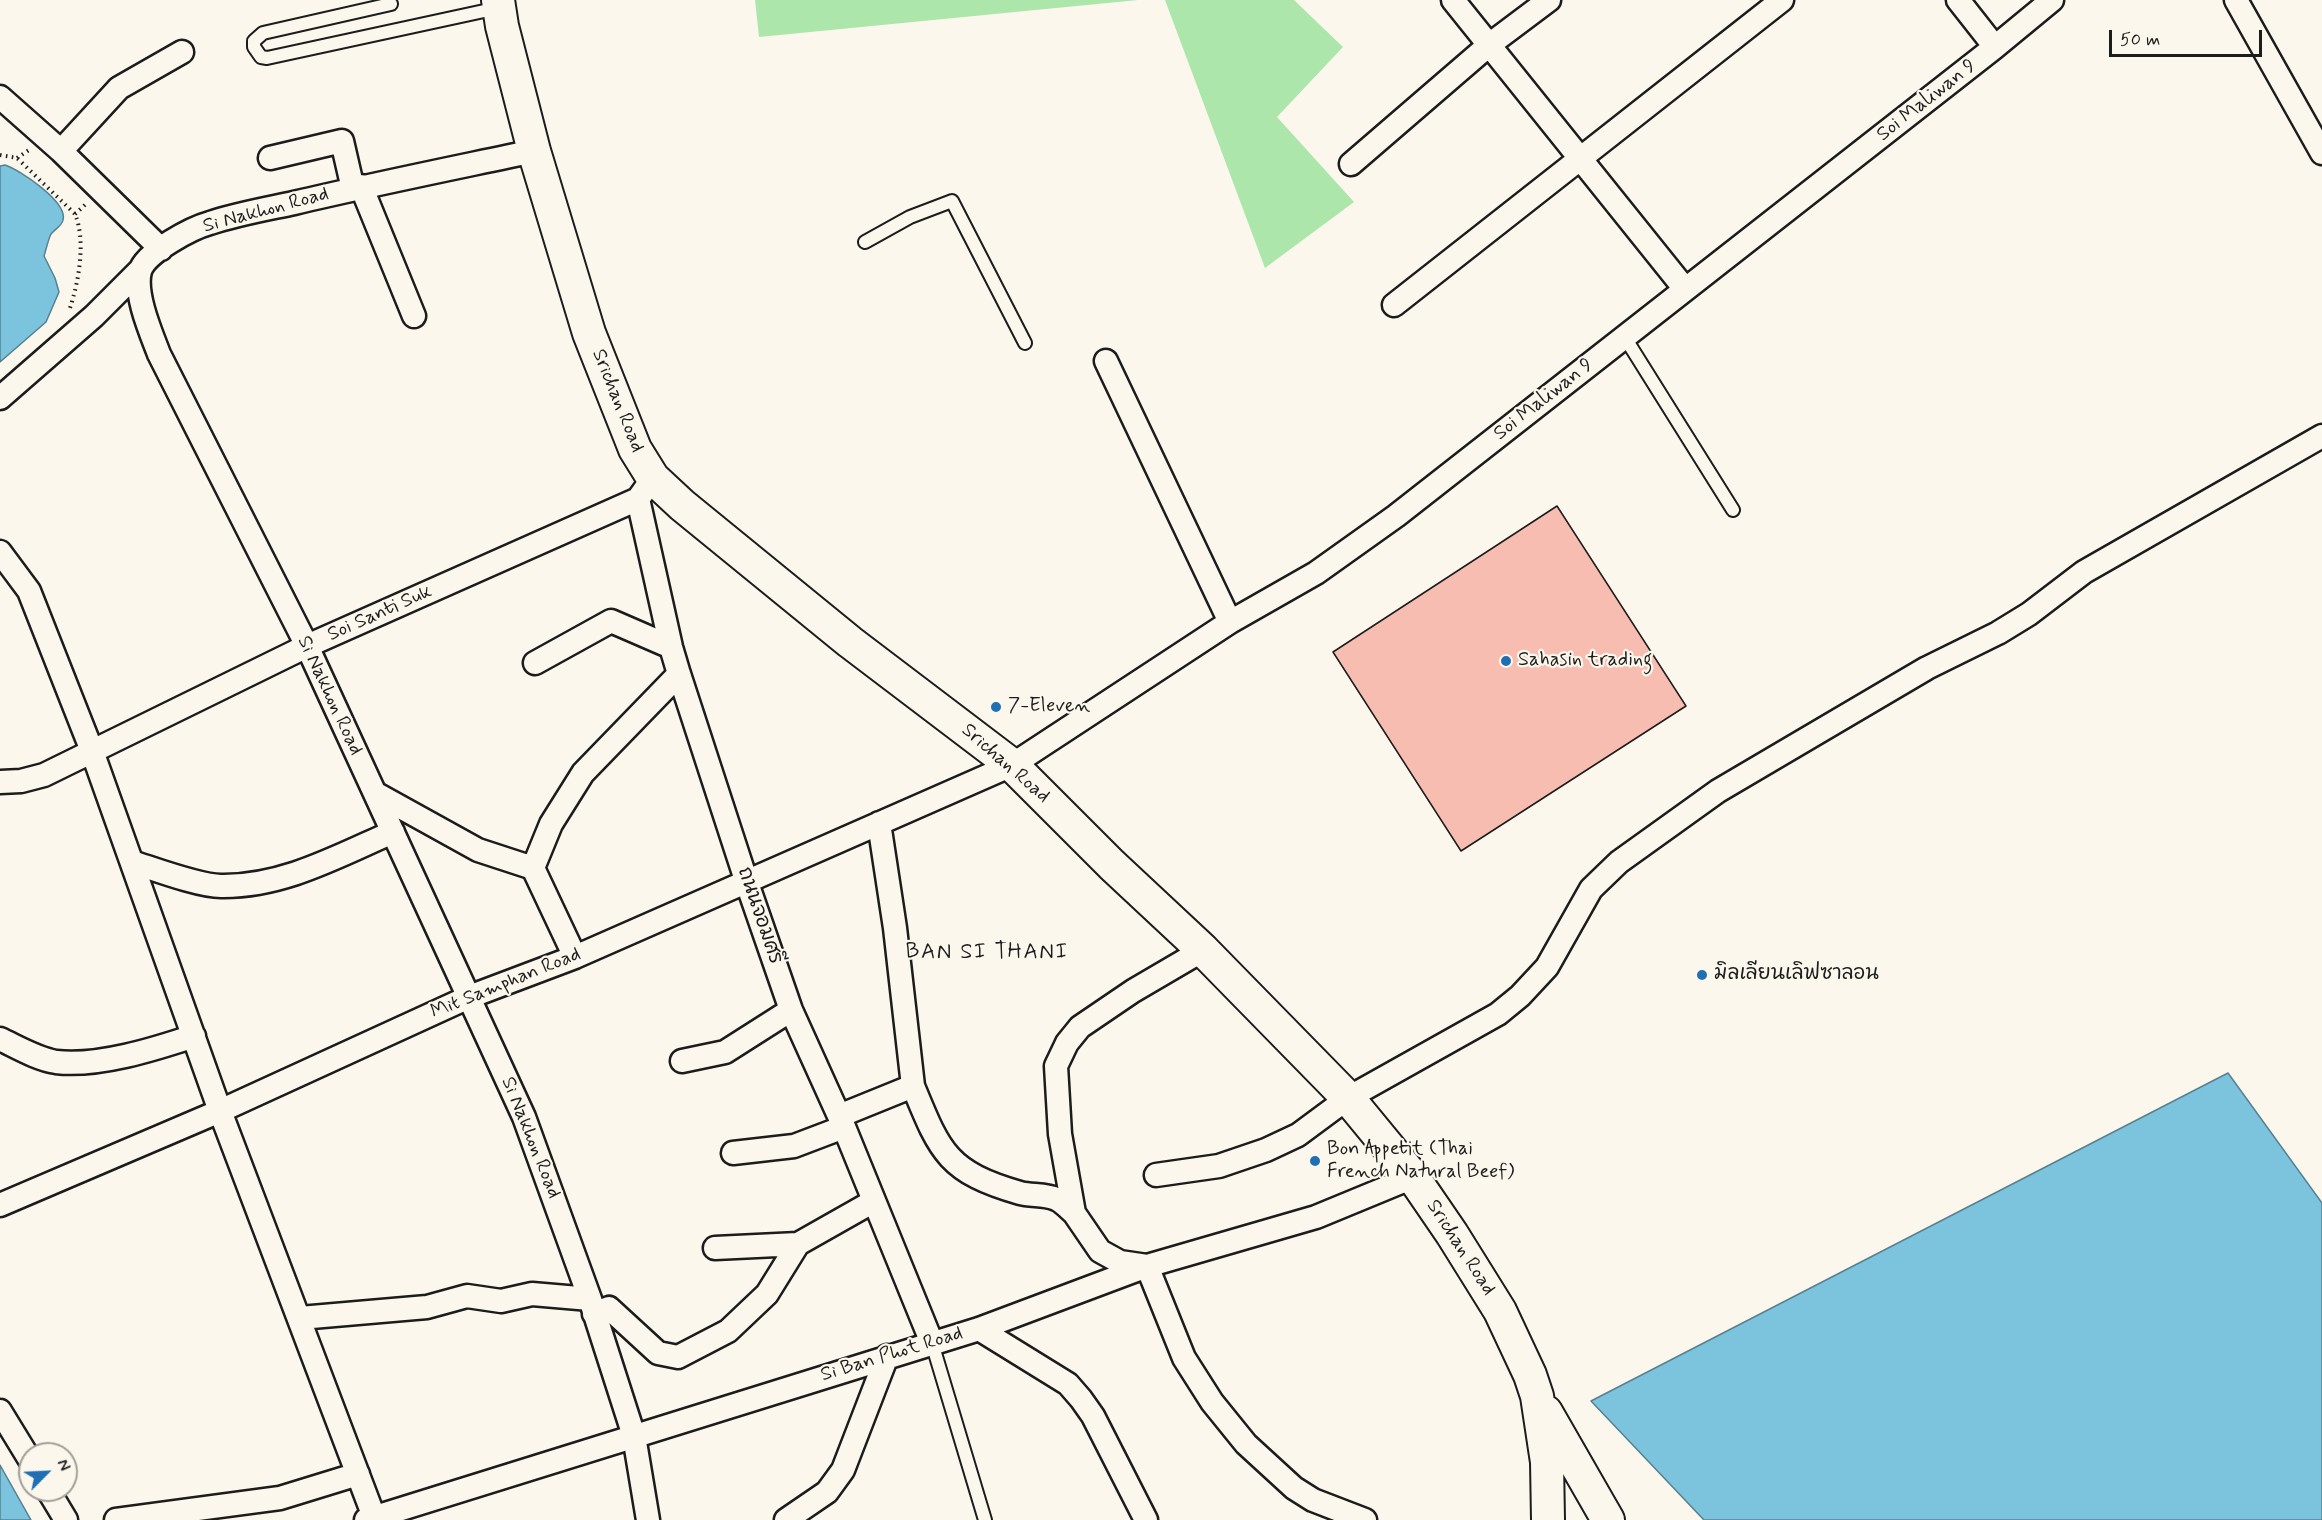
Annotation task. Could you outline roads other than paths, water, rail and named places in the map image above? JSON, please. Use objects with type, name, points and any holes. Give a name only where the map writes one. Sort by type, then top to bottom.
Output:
[{"type":"main road","name":"Srichan Road","points":[[499,4],[534,151],[590,333],[635,449],[645,489],[671,497],[850,642],[1012,765],[1112,865],[1203,950],[1348,1098],[1413,1177],[1500,1311],[1530,1375],[1537,1396],[1547,1462],[1548,1520]]},
{"type":"main road","points":[[1537,1396],[1608,1520]]},
{"type":"street","points":[[1453,0],[1686,289]]},
{"type":"street","points":[[1351,164],[1489,45],[1549,0]]},
{"type":"street","points":[[1394,305],[1782,0]]},
{"type":"street","points":[[1958,0],[1995,47]]},
{"type":"street","name":"Soi Maliwan 9","points":[[1012,765],[1230,622],[1316,573],[1396,516],[2052,0]]},
{"type":"street","points":[[2236,0],[2322,153]]},
{"type":"street","points":[[61,151],[119,88],[182,52]]},
{"type":"street","points":[[0,97],[61,151],[161,249]]},
{"type":"street","points":[[270,158],[342,141],[357,187],[414,316]]},
{"type":"street","name":"Si Nakhon Road","points":[[534,151],[357,187],[209,223],[184,234],[161,249],[141,270],[139,289],[147,323],[159,354],[307,646],[525,1117],[592,1306],[634,1436],[648,1520]]},
{"type":"street","points":[[0,398],[94,316],[141,270]]},
{"type":"street","points":[[1106,361],[1230,622]]},
{"type":"street","points":[[1156,1175],[1219,1166],[1266,1150],[1298,1135],[1348,1098],[1498,1014],[1520,996],[1546,967],[1592,889],[1619,862],[1718,791],[1928,668],[1998,633],[2029,614],[2084,572],[2322,436]]},
{"type":"street","name":"Soi Santi Suk","points":[[0,782],[21,781],[44,775],[307,646],[645,489]]},
{"type":"street","name":"ถนนจอมศรี","points":[[645,489],[671,648],[747,883],[791,1010],[841,1122],[932,1343]]},
{"type":"street","points":[[0,552],[29,591],[92,751],[220,1111],[358,1474],[370,1519]]},
{"type":"street","points":[[535,663],[611,621],[671,648]]},
{"type":"street","points":[[533,868],[551,824],[582,773],[679,674]]},
{"type":"street","name":"Mit Samphan Road","points":[[0,1205],[220,1111],[469,996],[575,957],[1012,765]]},
{"type":"street","points":[[375,793],[478,850],[533,868],[575,957]]},
{"type":"street","points":[[879,823],[895,928],[913,1086],[932,1132],[955,1164],[976,1177],[1006,1189],[1029,1195],[1056,1198],[1074,1213],[1100,1251],[1120,1262],[1148,1266],[1184,1358],[1212,1402],[1246,1444],[1294,1488],[1313,1500],[1365,1520]]},
{"type":"street","points":[[132,862],[220,886],[255,883],[305,872],[393,832]]},
{"type":"street","points":[[1074,1213],[1059,1124],[1056,1066],[1060,1054],[1080,1027],[1133,991],[1203,950]]},
{"type":"street","points":[[682,1061],[724,1052],[791,1010]]},
{"type":"street","points":[[0,1039],[56,1062],[89,1061],[142,1053],[194,1036]]},
{"type":"street","points":[[733,1153],[794,1146],[913,1086]]},
{"type":"street","name":"Si Ban Phot Road","points":[[370,1519],[979,1329],[1148,1266],[1316,1217],[1413,1177]]},
{"type":"street","points":[[715,1248],[798,1244],[874,1201]]},
{"type":"street","points":[[300,1318],[427,1307],[467,1296],[501,1301],[532,1294],[609,1308],[658,1353],[678,1357],[728,1331],[767,1294],[798,1244]]},
{"type":"street","points":[[979,1329],[1068,1384],[1093,1416],[1146,1520]]},
{"type":"street","points":[[786,1520],[827,1492],[843,1470],[887,1356]]},
{"type":"street","points":[[0,1411],[19,1442]]},
{"type":"street","points":[[116,1520],[280,1498],[358,1474]]},
{"type":"street","points":[[55,1502],[66,1520]]},
{"type":"lane","points":[[391,4],[263,33],[254,41],[254,47],[261,57],[267,58],[499,4]]},
{"type":"lane","points":[[865,242],[910,217],[952,201],[1025,343]]},
{"type":"lane","points":[[1624,336],[1733,510]]},
{"type":"lane","points":[[932,1343],[985,1520]]},
{"type":"water","points":[[5,165],[21,173],[51,196],[63,213],[63,220],[51,234],[44,256],[59,292],[46,322],[0,362],[0,166]]},
{"type":"water","points":[[2228,1073],[2322,1203],[2322,1520],[1704,1520],[1591,1401]]},
{"type":"water","points":[[0,1465],[18,1497],[18,1502],[21,1502],[31,1520],[0,1520]]},
{"type":"place","name":"Sahasin trading","points":[[1506,661]]},
{"type":"place","name":"7-Eleven","points":[[996,707]]},
{"type":"place","name":"มิลเลียนเลิฟซาลอน","points":[[1702,975]]},
{"type":"place","name":"Bon Appetit (Thai French Natural Beef)","points":[[1315,1161]]},
{"type":"district","name":"BAN SI THANI","points":[[987,953]]}]
